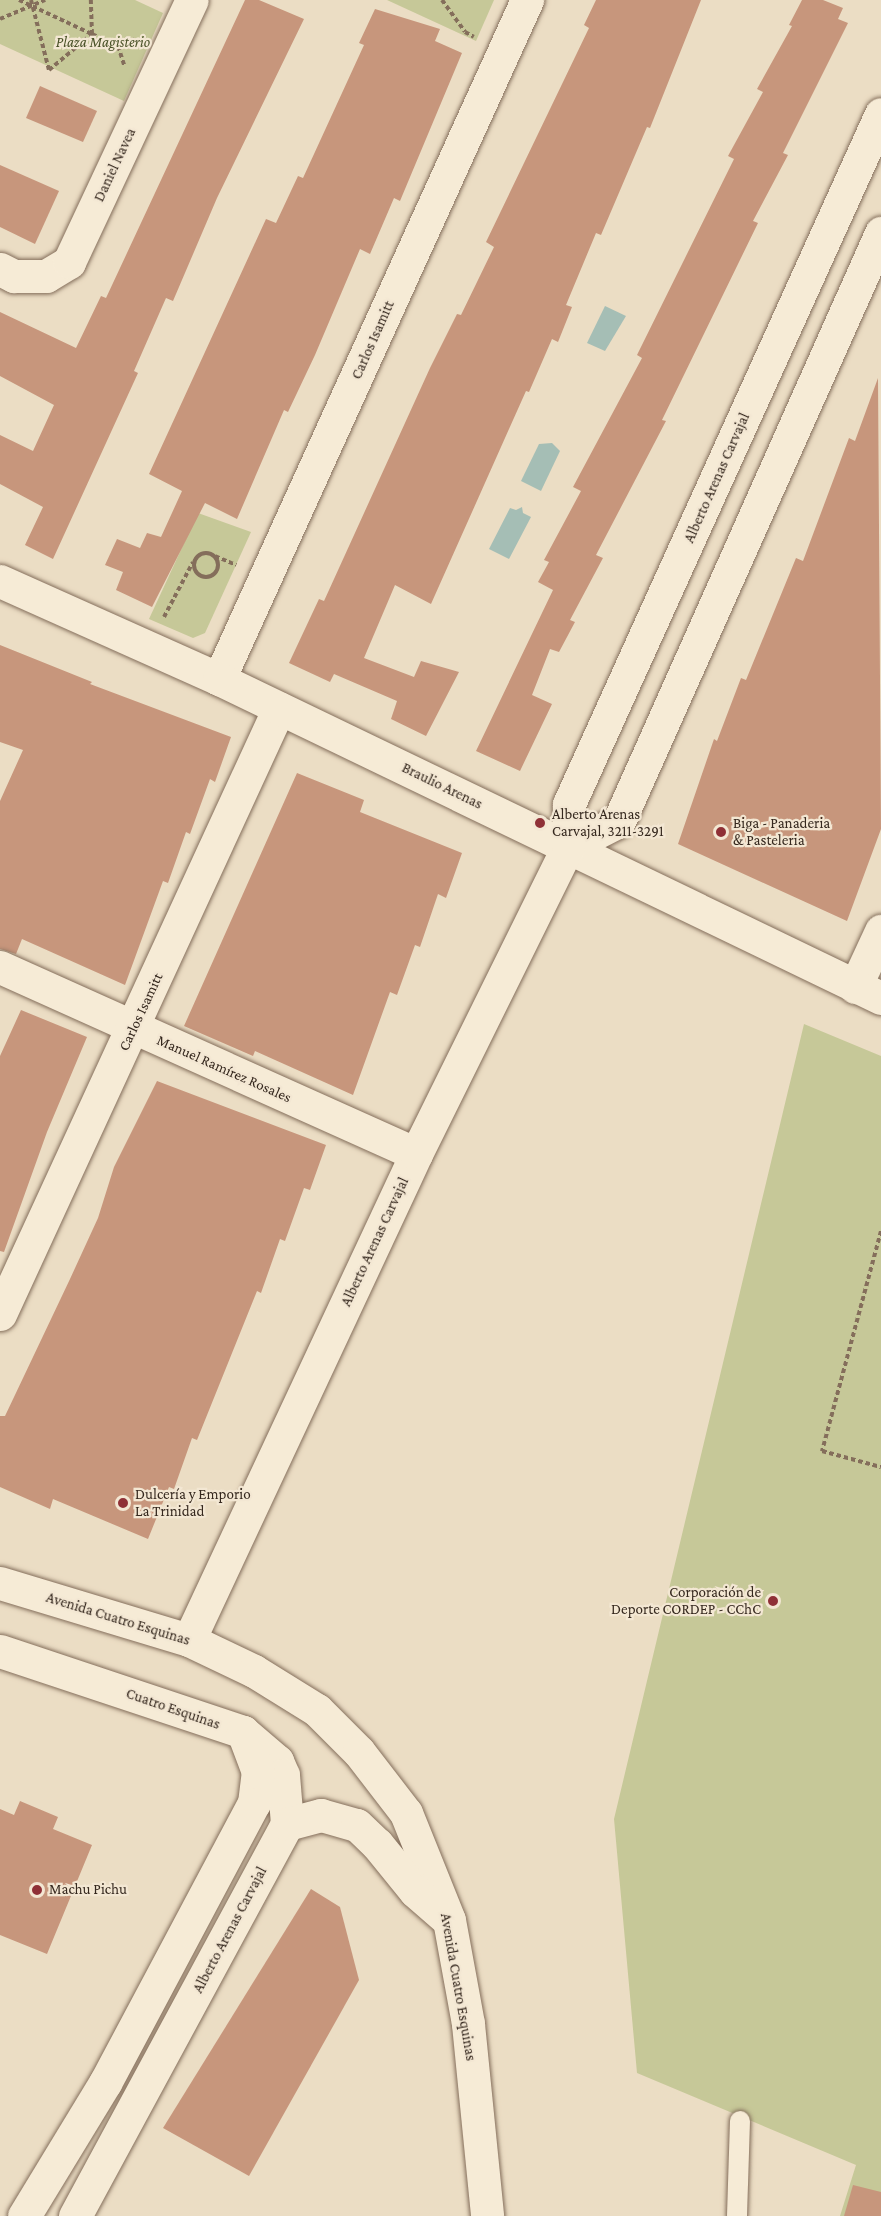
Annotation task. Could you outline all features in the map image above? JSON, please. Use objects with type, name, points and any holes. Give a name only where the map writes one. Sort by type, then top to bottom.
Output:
[{"type":"street","name":"Carlos Isamitt","points":[[219,679],[527,0]]},
{"type":"street","name":"Daniel Navea","points":[[0,269],[14,276],[46,276],[69,262],[187,10]]},
{"type":"street","name":"Alberto Arenas Carvajal","points":[[189,1640],[416,1154],[568,846],[570,804],[881,114]]},
{"type":"street","points":[[568,846],[619,821],[881,233]]},
{"type":"street","name":"Braulio Arenas","points":[[0,581],[219,679],[868,993]]},
{"type":"street","name":"Carlos Isamitt","points":[[0,1314],[134,1029],[279,708]]},
{"type":"street","points":[[868,993],[881,931]]},
{"type":"street","name":"Manuel Ramírez Rosales","points":[[0,967],[416,1154]]},
{"type":"street","name":"Avenida Cuatro Esquinas","points":[[0,1583],[189,1640],[254,1671],[317,1710],[359,1752],[406,1813],[449,1920],[468,2024],[488,2216]]},
{"type":"street","name":"Cuatro Esquinas","points":[[0,1651],[243,1732],[277,1761],[283,1774],[287,1824]]},
{"type":"street","points":[[24,2216],[105,2083],[254,1803],[258,1772],[243,1732]]},
{"type":"street","points":[[287,1824],[321,1815],[357,1825],[377,1844],[416,1891],[449,1920]]},
{"type":"street","name":"Alberto Arenas Carvajal","points":[[75,2216],[287,1824]]},
{"type":"lane","points":[[737,2216],[740,2121]]},
{"type":"path","points":[[19,0],[118,46],[187,10]]},
{"type":"path","points":[[31,0],[49,70],[92,34]]},
{"type":"path","points":[[0,19],[45,0]]},
{"type":"path","points":[[91,0],[92,34]]},
{"type":"path","points":[[442,0],[465,32],[503,51]]},
{"type":"path","points":[[148,647],[193,562],[205,553],[213,555],[218,565],[212,576],[204,578],[194,570],[193,562]]},
{"type":"path","points":[[881,1231],[822,1451],[881,1467]]},
{"type":"green space","name":"Plaza Magisterio","points":[[0,0],[135,0],[163,13],[124,101],[0,44]]},
{"type":"green space","points":[[387,0],[494,0],[476,41]]},
{"type":"green space","points":[[198,513],[251,532],[205,633],[193,638],[149,619]]},
{"type":"green space","name":"Corporación de Deporte CORDEP - CChC","points":[[804,1024],[881,1056],[881,2216],[840,2216],[856,2165],[637,2073],[614,1819]]},
{"type":"water","points":[[605,306],[626,316],[605,351],[587,343]]},
{"type":"water","points":[[552,443],[560,451],[541,491],[521,481],[539,444]]},
{"type":"water","points":[[522,507],[523,513],[531,517],[509,559],[489,549],[510,508],[516,510]]},
{"type":"building","points":[[245,0],[259,0],[304,19],[217,198],[173,301],[166,298],[134,371],[138,373],[53,559],[25,545],[43,507],[0,484],[0,435],[33,451],[54,405],[0,376],[0,312],[76,348],[101,296],[106,298]]},
{"type":"building","points":[[596,0],[701,0],[650,128],[647,127],[601,235],[596,233],[566,305],[572,307],[558,342],[552,339],[529,392],[526,391],[431,604],[395,585],[364,658],[414,677],[421,661],[459,672],[426,736],[391,719],[397,701],[334,674],[330,682],[289,663],[319,599],[324,601],[430,368],[457,314],[461,315],[494,247],[486,242],[589,28],[584,25]]},
{"type":"building","points":[[802,0],[823,0],[843,8],[838,19],[848,23],[783,153],[788,155],[753,221],[758,223],[662,420],[666,421],[596,555],[603,558],[570,620],[575,622],[559,652],[550,649],[532,695],[552,704],[520,771],[476,751],[553,590],[538,582],[549,562],[544,560],[581,491],[573,487],[642,358],[637,355],[734,159],[728,156],[763,92],[757,89],[792,26],[789,25]]},
{"type":"building","points":[[375,9],[440,29],[435,41],[462,53],[400,201],[394,198],[370,254],[360,249],[315,355],[288,412],[284,410],[237,519],[205,503],[152,607],[116,590],[123,572],[105,565],[117,539],[140,548],[147,533],[161,537],[182,491],[149,474],[266,219],[276,223],[298,176],[303,178],[364,45],[359,43]]},
{"type":"building","points":[[40,86],[97,111],[83,142],[26,118]]},
{"type":"building","points":[[0,165],[59,191],[35,244],[0,227]]},
{"type":"building","points":[[878,378],[881,829],[847,921],[678,844],[714,739],[717,741],[741,678],[746,680],[796,558],[803,561],[849,438],[855,441]]},
{"type":"building","points":[[0,645],[92,682],[90,684],[231,737],[215,782],[210,779],[190,834],[186,832],[168,883],[163,881],[125,985],[22,939],[16,954],[0,949],[0,801],[23,750],[0,742]]},
{"type":"building","points":[[297,773],[364,800],[360,812],[462,853],[446,898],[438,894],[420,947],[415,945],[397,995],[390,992],[353,1095],[255,1051],[253,1056],[184,1026]]},
{"type":"building","points":[[21,1010],[87,1037],[47,1132],[4,1252],[0,1251],[0,1056]]},
{"type":"building","points":[[157,1081],[326,1145],[310,1190],[304,1188],[285,1241],[280,1239],[261,1293],[257,1291],[197,1440],[192,1438],[174,1489],[169,1487],[148,1539],[53,1499],[50,1509],[0,1487],[0,1416],[5,1416],[70,1279],[98,1218],[114,1167]]},
{"type":"building","name":"Machu Pichu","points":[[20,1801],[58,1817],[53,1829],[92,1845],[47,1954],[0,1935],[0,1809],[14,1815]]},
{"type":"building","points":[[311,1889],[340,1907],[359,1980],[249,2176],[163,2128]]},
{"type":"building","points":[[853,2185],[881,2192],[881,2216],[844,2216]]},
{"type":"place","name":"Alberto Arenas Carvajal, 3211-3291","points":[[540,823]]},
{"type":"place","name":"Biga - Panaderia & Pasteleria","points":[[721,832]]},
{"type":"place","name":"Dulcería y Emporio La Trinidad","points":[[123,1503]]},
{"type":"place","name":"Corporación de Deporte CORDEP - CChC","points":[[773,1601]]},
{"type":"place","name":"Machu Pichu","points":[[37,1890]]}]
